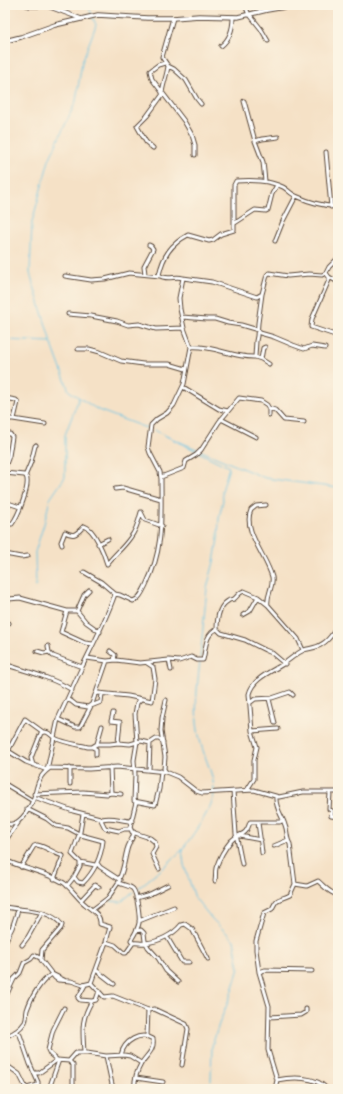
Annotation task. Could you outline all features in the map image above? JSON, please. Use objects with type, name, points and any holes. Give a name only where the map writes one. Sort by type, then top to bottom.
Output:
[{"type":"street","points":[[26,5],[47,6],[82,19]]},
{"type":"street","points":[[245,5],[249,15],[268,42]]},
{"type":"street","points":[[5,41],[55,25],[104,15],[173,18],[199,16],[233,17],[296,5]]},
{"type":"street","points":[[221,46],[227,41],[230,34],[233,17]]},
{"type":"street","points":[[153,148],[146,142],[137,126],[147,116],[162,94],[163,84],[167,72],[162,53],[167,43],[173,18]]},
{"type":"street","points":[[5,60],[7,64]]},
{"type":"street","points":[[195,155],[195,145],[192,135],[184,121],[152,79],[150,71],[158,65],[166,65],[174,68],[186,80],[196,99],[201,104]]},
{"type":"street","points":[[244,101],[255,141],[263,162],[265,181]]},
{"type":"street","points":[[255,141],[278,137]]},
{"type":"street","points":[[326,152],[331,206]]},
{"type":"street","points":[[160,276],[164,259],[171,247],[188,235],[209,241],[221,234],[234,230],[234,185],[236,181],[265,181],[282,187],[296,196],[321,205],[338,207]]},
{"type":"street","points":[[235,223],[255,210],[268,210],[272,194],[277,185]]},
{"type":"street","points":[[275,240],[296,196]]},
{"type":"street","points":[[145,274],[144,266],[153,249],[149,245]]},
{"type":"street","points":[[255,356],[262,294],[267,275],[322,275],[326,273],[338,258]]},
{"type":"street","points":[[65,276],[91,280],[105,279],[129,273],[160,276],[164,278],[181,277],[212,282],[258,297],[262,294]]},
{"type":"street","points":[[326,273],[329,277],[338,282]]},
{"type":"street","points":[[329,277],[328,284],[312,319],[311,327],[338,336]]},
{"type":"street","points":[[84,572],[101,582],[115,594],[132,601],[137,599],[142,593],[155,567],[162,526],[161,477],[148,450],[150,428],[157,419],[167,413],[174,405],[183,387],[191,347],[184,328],[179,298],[183,278]]},
{"type":"street","points":[[68,314],[117,320],[128,325],[139,324],[156,328],[184,328]]},
{"type":"street","points":[[182,317],[215,319],[258,330],[260,333],[274,336],[293,346],[304,349],[312,346],[325,348]]},
{"type":"street","points":[[191,347],[207,348],[245,357],[255,356],[261,358],[269,364]]},
{"type":"street","points":[[261,358],[263,348],[265,347]]},
{"type":"street","points":[[78,349],[89,349],[100,352],[121,362],[169,364],[186,369]]},
{"type":"street","points":[[183,387],[219,409],[228,411]]},
{"type":"street","points":[[5,398],[16,400],[18,402],[15,417],[13,419]]},
{"type":"street","points":[[161,477],[183,469],[186,461],[200,451],[221,419],[238,399],[241,398],[261,401],[269,408],[275,410],[282,420],[304,422]]},
{"type":"street","points":[[269,408],[269,415]]},
{"type":"street","points":[[5,419],[46,424]]},
{"type":"street","points":[[221,419],[256,437]]},
{"type":"street","points":[[5,434],[10,434],[12,437],[9,456],[5,467]]},
{"type":"street","points":[[24,475],[28,470],[36,445]]},
{"type":"street","points":[[5,473],[24,475],[28,480],[26,493],[15,520],[12,524],[9,524]]},
{"type":"street","points":[[115,489],[123,488],[161,499]]},
{"type":"street","points":[[5,502],[20,507]]},
{"type":"street","points":[[266,505],[256,506],[251,510],[249,515],[250,530],[267,563],[272,578],[267,596],[268,605]]},
{"type":"street","points":[[62,545],[61,542],[65,532],[75,535],[84,526],[88,527],[95,535],[107,564],[130,539],[141,512],[145,520],[162,526]]},
{"type":"street","points":[[98,544],[108,539]]},
{"type":"street","points":[[5,554],[21,557],[28,556]]},
{"type":"street","points":[[77,610],[88,590]]},
{"type":"street","points":[[217,630],[217,623],[223,605],[228,600],[236,598],[240,592],[244,591],[258,597],[268,605],[298,639],[303,650]]},
{"type":"street","points":[[47,770],[53,736],[58,719],[93,644],[107,618],[115,594]]},
{"type":"street","points":[[5,597],[9,599],[18,597],[29,599],[38,604],[67,611],[77,610]]},
{"type":"street","points":[[243,615],[250,611],[258,597]]},
{"type":"street","points":[[77,610],[86,622],[100,632]]},
{"type":"street","points":[[67,611],[61,632],[85,643],[93,644]]},
{"type":"street","points":[[247,790],[254,779],[254,760],[257,747],[252,731],[250,690],[262,677],[285,664],[303,650],[322,644],[331,637],[338,626]]},
{"type":"street","points":[[87,658],[107,662],[114,660],[147,662],[169,660],[179,661],[191,657],[197,660],[203,660],[208,636],[217,630]]},
{"type":"street","points":[[217,630],[221,633],[247,641],[272,653],[285,664]]},
{"type":"street","points":[[48,646],[49,652],[53,656],[82,667]]},
{"type":"street","points":[[38,651],[44,653],[49,652]]},
{"type":"street","points":[[110,651],[115,655],[114,660]]},
{"type":"street","points":[[169,660],[171,670]]},
{"type":"street","points":[[58,719],[75,727],[80,727],[91,706],[107,662]]},
{"type":"street","points":[[96,693],[128,696],[151,702],[155,679],[153,667],[147,662]]},
{"type":"street","points":[[5,673],[6,665],[37,674],[72,690]]},
{"type":"street","points":[[251,702],[255,699],[269,699],[290,692],[293,695]]},
{"type":"street","points":[[67,700],[88,707],[101,702],[102,694]]},
{"type":"street","points":[[130,828],[136,802],[133,800],[135,792],[134,760],[137,742],[135,714],[137,703],[141,699]]},
{"type":"street","points":[[269,699],[275,723]]},
{"type":"street","points":[[166,700],[161,731],[164,769],[166,772]]},
{"type":"street","points":[[113,713],[112,721],[120,722],[118,743]]},
{"type":"street","points":[[47,770],[33,765],[6,750],[25,719],[56,738],[88,747],[92,747],[97,744],[130,744],[141,741],[150,743],[156,739],[163,742]]},
{"type":"street","points":[[97,744],[102,726]]},
{"type":"street","points":[[252,731],[278,729]]},
{"type":"street","points":[[33,765],[31,758],[42,733],[44,732]]},
{"type":"street","points":[[149,770],[150,743]]},
{"type":"street","points":[[92,747],[96,750],[96,755]]},
{"type":"street","points":[[110,767],[111,793]]},
{"type":"street","points":[[5,841],[27,810],[34,797],[40,778],[50,768],[110,767],[161,771],[178,777],[199,792],[247,790],[261,791],[276,797],[282,797],[303,792],[338,792]]},
{"type":"street","points":[[70,768],[70,784]]},
{"type":"street","points":[[136,802],[154,805],[159,789],[161,771]]},
{"type":"street","points":[[5,784],[34,797],[83,814],[102,819],[109,817],[123,821],[132,821]]},
{"type":"street","points":[[233,791],[238,836],[237,844],[242,864]]},
{"type":"street","points":[[34,797],[83,792],[121,794]]},
{"type":"street","points":[[330,793],[329,810],[332,810],[331,816],[338,817]]},
{"type":"street","points":[[275,1089],[277,1080],[268,1050],[270,1017],[269,1006],[259,972],[256,941],[262,915],[272,909],[277,899],[290,895],[295,884],[290,844],[286,826],[277,808],[276,797]]},
{"type":"street","points":[[27,810],[47,819],[56,826],[103,841],[96,864],[83,884],[74,878]]},
{"type":"street","points":[[83,814],[80,832],[72,854],[80,862],[96,864],[119,879]]},
{"type":"street","points":[[102,819],[105,828],[120,831],[124,829],[129,830],[130,828]]},
{"type":"street","points":[[215,881],[216,869],[230,841],[244,833],[248,829],[250,822],[280,822],[283,820]]},
{"type":"street","points":[[6,824],[15,824],[19,822]]},
{"type":"street","points":[[258,823],[262,853]]},
{"type":"street","points":[[6,824],[12,831]]},
{"type":"street","points":[[130,828],[132,832],[150,838],[155,842],[156,847],[152,854],[159,869]]},
{"type":"street","points":[[92,910],[108,898],[119,883],[126,851],[133,838],[134,832]]},
{"type":"street","points":[[238,836],[252,837],[261,840]]},
{"type":"street","points":[[274,846],[288,840]]},
{"type":"street","points":[[21,867],[34,846],[37,845],[46,847],[54,853],[63,856],[54,879]]},
{"type":"street","points":[[5,860],[54,879],[67,886],[98,915],[100,924],[110,927],[91,983],[86,985],[58,980],[54,978],[40,958],[34,955],[31,959],[24,963],[20,973],[14,979],[5,998]]},
{"type":"street","points":[[67,886],[74,878],[80,866],[80,862]]},
{"type":"street","points":[[295,884],[307,886],[318,881],[326,890],[333,894],[338,894]]},
{"type":"street","points":[[106,942],[115,945],[126,953],[133,943],[131,940],[139,921],[135,894],[130,887],[119,883]]},
{"type":"street","points":[[81,900],[95,885],[99,887]]},
{"type":"street","points":[[135,894],[150,894],[168,885]]},
{"type":"street","points":[[5,907],[18,910],[42,912],[62,924],[62,927],[42,950],[40,958]]},
{"type":"street","points":[[139,921],[174,907]]},
{"type":"street","points":[[5,942],[18,910]]},
{"type":"street","points":[[22,945],[42,912]]},
{"type":"street","points":[[133,943],[147,943],[167,937],[183,924],[190,927],[208,959]]},
{"type":"street","points":[[5,927],[11,930]]},
{"type":"street","points":[[136,931],[140,930],[144,933],[147,943],[166,971],[178,982]]},
{"type":"street","points":[[167,937],[182,962],[189,962]]},
{"type":"street","points":[[96,970],[114,984]]},
{"type":"street","points":[[259,972],[265,970],[312,971]]},
{"type":"street","points":[[5,1037],[16,1032],[25,1022],[27,1011],[33,996],[47,977],[52,974]]},
{"type":"street","points":[[91,983],[104,998],[113,996],[148,1010],[154,1009],[186,1024],[188,1029],[182,1065]]},
{"type":"street","points":[[86,985],[78,998],[80,1000],[92,1001]]},
{"type":"street","points":[[84,1053],[82,1023],[92,1001],[96,1000],[99,991]]},
{"type":"street","points":[[64,1008],[54,1030],[48,1050],[50,1054],[58,1060],[69,1061],[73,1066],[73,1089]]},
{"type":"street","points":[[270,1017],[301,1015],[306,1012],[306,1008]]},
{"type":"street","points":[[147,1036],[148,1010]]},
{"type":"street","points":[[5,1062],[6,1066],[19,1074],[25,1089],[38,1084],[20,1035],[16,1032]]},
{"type":"street","points":[[121,1055],[122,1048],[130,1040],[147,1036],[153,1039],[153,1048],[141,1063],[136,1078],[136,1089]]},
{"type":"street","points":[[69,1061],[74,1055],[84,1053],[106,1056],[130,1056],[141,1063]]},
{"type":"street","points":[[106,1056],[113,1089]]},
{"type":"street","points":[[35,1073],[39,1073],[58,1060]]},
{"type":"street","points":[[50,1089],[58,1060]]},
{"type":"street","points":[[136,1078],[163,1082]]},
{"type":"street","points":[[277,1080],[303,1078],[321,1084],[327,1089]]},
{"type":"waterway","points":[[88,5],[96,25],[82,62],[76,101],[49,160],[32,222],[30,273],[51,342],[69,391],[98,410],[146,428]]},
{"type":"waterway","points":[[5,340],[51,342]]},
{"type":"waterway","points":[[36,587],[35,552],[50,499],[65,477],[65,435],[79,398]]},
{"type":"waterway","points":[[154,430],[229,467],[222,491],[223,500],[219,518],[218,539],[207,588],[200,658]]},
{"type":"waterway","points":[[166,436],[265,478],[338,488]]},
{"type":"waterway","points":[[200,661],[196,702],[197,723],[201,744],[213,779],[214,791],[211,805],[207,813],[182,850],[184,865],[195,898],[213,920],[234,940],[239,968],[212,1046],[211,1081]]},
{"type":"waterway","points":[[136,890],[182,850]]},
{"type":"waterway","points":[[111,901],[121,902],[133,892]]}]
